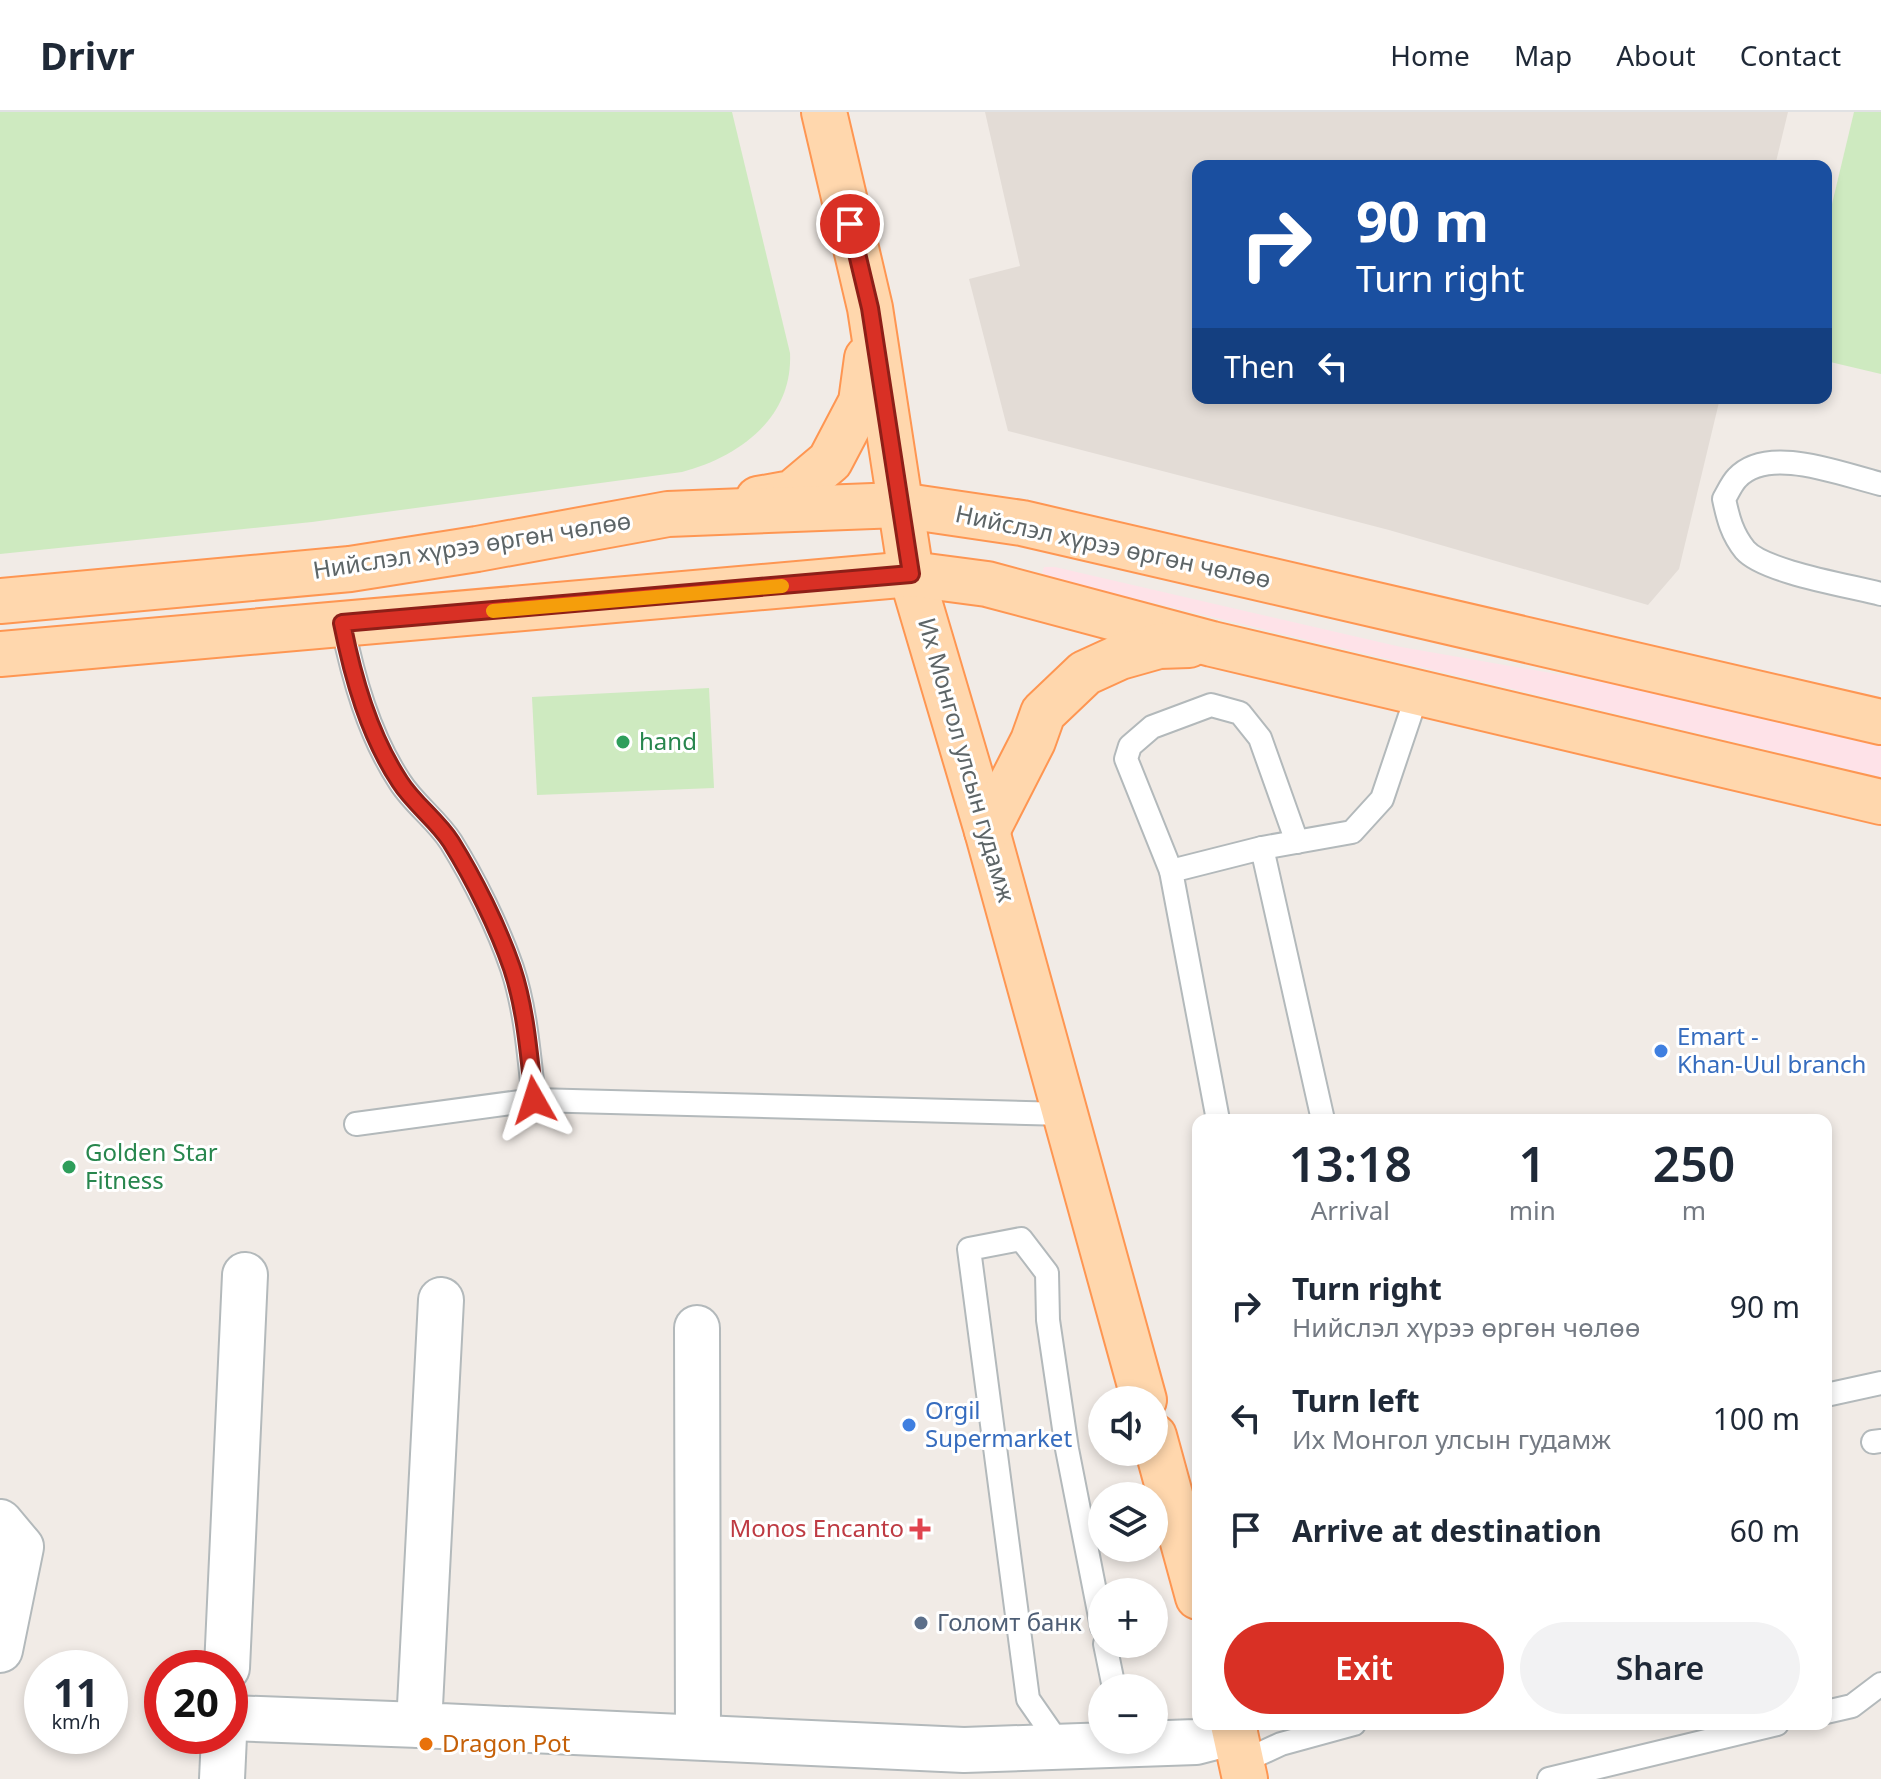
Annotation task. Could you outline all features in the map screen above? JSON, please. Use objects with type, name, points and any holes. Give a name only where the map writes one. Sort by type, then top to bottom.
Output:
[{"type":"main road","name":"Их Монгол улсын гудамж","points":[[824,112],[870,308],[911,574],[987,831],[1140,1386]]},
{"type":"main road","points":[[668,514],[792,493],[830,461],[861,402],[870,308]]},
{"type":"main road","name":"Нийслэл хүрээ өргөн чөлөө","points":[[0,601],[350,569],[668,514],[899,505],[1022,523],[1881,722]]},
{"type":"main road","points":[[0,654],[911,574],[987,584],[1212,644],[1881,802]]},
{"type":"main road","points":[[987,831],[1033,741],[1043,713],[1085,673],[1120,657],[1159,646],[1212,644]]},
{"type":"main road","points":[[1162,1466],[1192,1575]]},
{"type":"street","points":[[228,1650],[245,1275]]},
{"type":"street","points":[[419,1725],[441,1300]]},
{"type":"street","points":[[697,1328],[698,1737]]},
{"type":"street","points":[[0,1522],[21,1547],[0,1650]]},
{"type":"street","points":[[248,1719],[964,1750],[1088,1744]]},
{"type":"street","points":[[1168,1742],[1196,1742],[1239,1749]]},
{"type":"street","points":[[222,1779],[223,1754]]},
{"type":"lane","points":[[1881,484],[1790,461],[1759,464],[1738,476],[1724,499],[1730,526],[1747,552],[1769,565],[1881,594]]},
{"type":"lane","points":[[342,623],[350,664],[372,730],[400,783],[450,840],[512,968],[525,1025],[534,1100]]},
{"type":"lane","points":[[1171,871],[1262,848],[1352,832],[1382,799],[1418,692]]},
{"type":"lane","points":[[1217,1114],[1171,871],[1126,759],[1130,746],[1152,727],[1211,705],[1240,713],[1260,738],[1297,842]]},
{"type":"lane","points":[[1262,848],[1322,1114]]},
{"type":"lane","points":[[356,1124],[534,1100],[1066,1114]]},
{"type":"lane","points":[[1060,1745],[1028,1699],[969,1249],[1021,1239],[1047,1273],[1048,1320],[1067,1449],[1092,1578]]},
{"type":"lane","points":[[1832,1394],[1881,1383]]},
{"type":"lane","points":[[1832,1711],[1852,1706],[1881,1684]]},
{"type":"lane","points":[[1239,1749],[1281,1744],[1328,1730]]},
{"type":"lane","points":[[1549,1779],[1752,1730]]},
{"type":"shaded area","points":[[985,112],[1788,112],[1776,160],[1192,160],[1192,404],[1719,404],[1679,569],[1648,605],[1389,530],[1008,431],[969,279],[1020,266]]},
{"type":"shaded area","points":[[1044,567],[1055,567],[1401,647],[1649,690],[1881,745],[1881,777],[1053,579],[1042,573]]},
{"type":"green space","points":[[0,112],[732,112],[790,353],[789,376],[782,397],[772,415],[742,445],[682,472],[312,522],[0,554]]},
{"type":"green space","points":[[1854,112],[1881,112],[1881,374],[1832,362],[1832,204]]},
{"type":"green space","name":"hand","points":[[709,688],[714,788],[537,795],[532,697]]},
{"type":"slow traffic","points":[[493,611],[782,586]]},
{"type":"place","name":"hand","points":[[623,742]]},
{"type":"place","name":"Emart - Khan-Uul branch","points":[[1661,1051]]},
{"type":"place","name":"Golden Star Fitness","points":[[69,1167]]},
{"type":"place","name":"Orgil Supermarket","points":[[909,1425]]},
{"type":"place","name":"Monos Encanto","points":[[920,1529]]},
{"type":"place","name":"Голомт банк","points":[[921,1623]]},
{"type":"place","name":"Dragon Pot","points":[[426,1744]]},
{"type":"route","points":[[534,1100],[525,1025],[512,968],[450,840],[400,783],[372,730],[350,664],[342,623],[911,574],[870,308],[850,224]]}]
